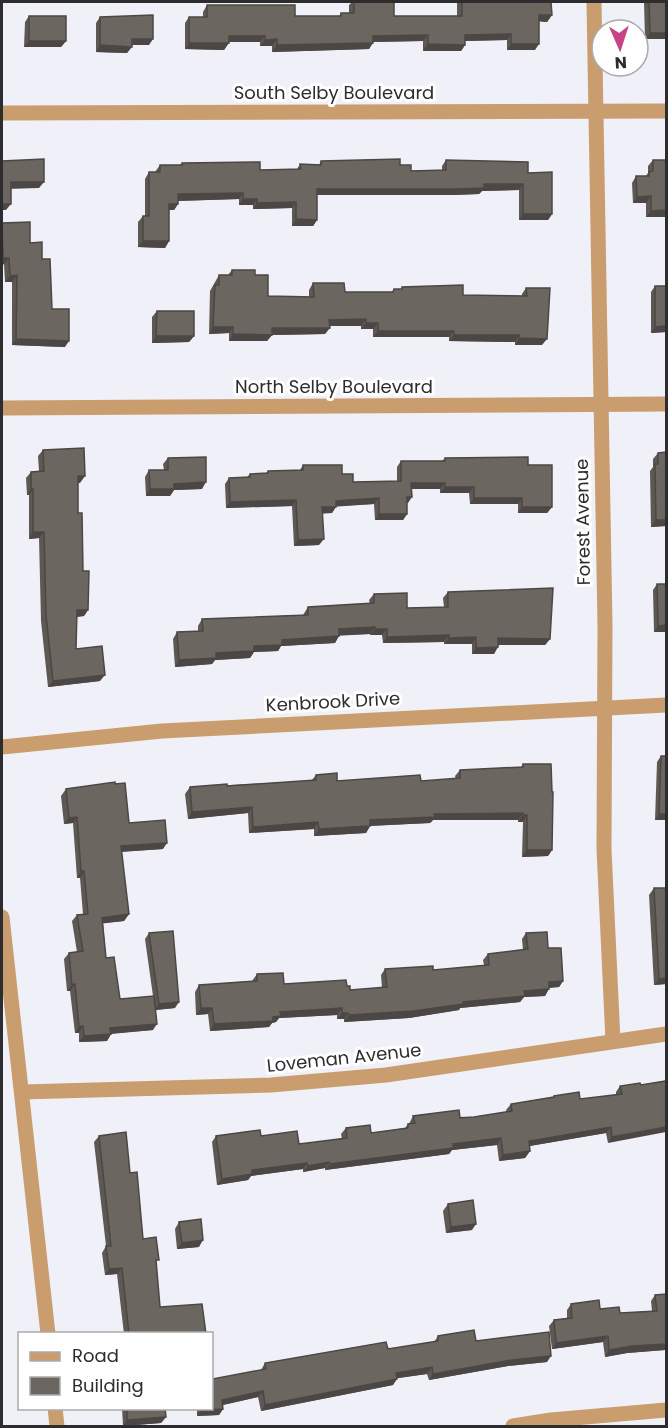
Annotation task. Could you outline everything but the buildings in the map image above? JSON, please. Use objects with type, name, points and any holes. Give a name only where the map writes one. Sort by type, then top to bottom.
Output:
[{"type":"street","name":"Forest Avenue","points":[[594,2],[605,626],[604,849],[613,1041]]},
{"type":"street","name":"South Selby Boulevard","points":[[2,113],[666,111]]},
{"type":"street","name":"North Selby Boulevard","points":[[2,408],[666,404]]},
{"type":"street","name":"Kenbrook Drive","points":[[2,747],[162,731],[605,706],[666,705]]},
{"type":"street","points":[[2,917],[48,1332]]},
{"type":"street","name":"Loveman Avenue","points":[[22,1092],[172,1089],[294,1083],[386,1075],[666,1034]]},
{"type":"street","points":[[56,1410],[57,1426]]},
{"type":"street","points":[[513,1426],[551,1420],[666,1410]]}]
